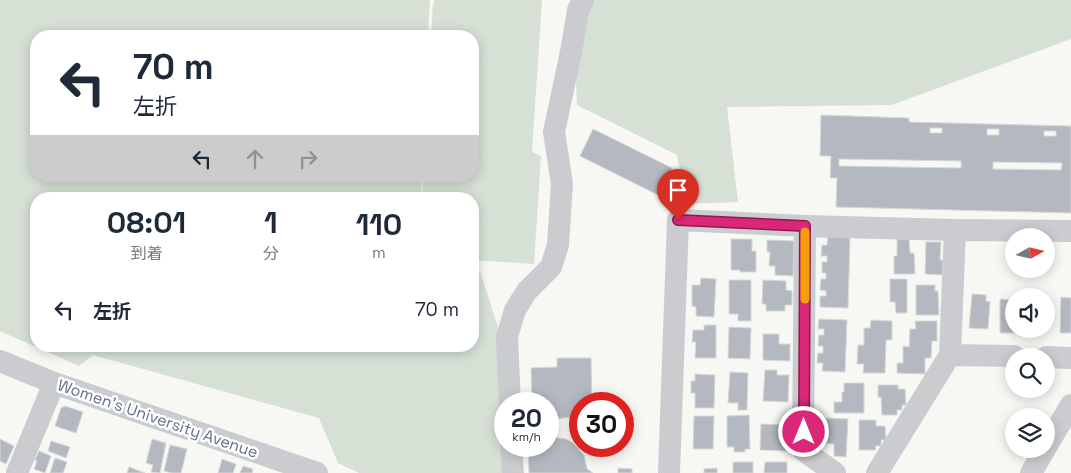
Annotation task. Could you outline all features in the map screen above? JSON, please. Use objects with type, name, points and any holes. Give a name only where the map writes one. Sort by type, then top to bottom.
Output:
[{"type":"street","points":[[509,392],[507,337],[515,310],[527,291],[551,267],[558,245],[562,184],[554,132],[578,10],[583,0]]},
{"type":"street","points":[[669,473],[678,220],[805,226],[1071,231]]},
{"type":"street","points":[[805,226],[803,450],[836,473]]},
{"type":"street","points":[[877,473],[950,355],[955,230]]},
{"type":"street","points":[[950,355],[1005,356]]},
{"type":"street","points":[[1055,357],[1071,358]]},
{"type":"street","name":"Women's University Avenue","points":[[0,361],[54,383],[317,473]]},
{"type":"street","points":[[17,473],[54,383]]},
{"type":"street","points":[[1055,433],[1071,405]]},
{"type":"street","points":[[511,457],[512,473]]},
{"type":"street","points":[[1031,473],[1040,458]]},
{"type":"shaded area","points":[[0,0],[430,0],[428,30],[30,30],[30,182],[422,182],[421,192],[30,192],[30,344],[0,331]]},
{"type":"shaded area","points":[[434,0],[542,0],[532,152],[541,156],[534,264],[479,260],[479,192],[422,192],[423,182],[479,182],[479,30],[431,30]]},
{"type":"shaded area","points":[[573,0],[1071,0],[1071,39],[892,105],[727,107],[738,202],[686,204],[677,155],[577,105]]},
{"type":"shaded area","points":[[480,271],[510,365],[507,392],[494,392],[494,457],[507,457],[509,473],[359,473],[338,463],[319,418],[93,355],[79,366],[47,352],[479,352]]},
{"type":"building","points":[[821,115],[909,118],[909,122],[1071,126],[1071,213],[836,207],[837,178],[830,178],[831,156],[820,156]],"holes":[[[930,128],[942,128],[942,133],[930,133]],[[987,129],[999,129],[999,135],[987,135]],[[1044,131],[1056,131],[1056,136],[1044,136]],[[839,159],[961,161],[961,168],[839,166]],[[993,162],[1062,163],[1061,170],[993,169]]]},
{"type":"building","points":[[593,129],[672,168],[658,195],[580,156]]},
{"type":"building","points":[[828,237],[850,238],[848,308],[820,307],[820,296],[826,296],[826,291],[820,290],[821,279],[826,279],[826,273],[822,273],[822,262],[827,262],[827,256],[821,256],[822,245],[827,245]]},
{"type":"building","points":[[731,239],[752,239],[752,251],[756,251],[756,272],[731,270]]},
{"type":"building","points":[[897,239],[909,239],[910,253],[914,253],[915,274],[894,274],[894,256],[897,256]]},
{"type":"building","points":[[767,240],[794,241],[793,276],[775,275],[775,266],[769,266],[770,252],[767,252]]},
{"type":"building","points":[[926,242],[941,242],[940,260],[943,260],[942,275],[925,274]]},
{"type":"building","points":[[701,278],[716,279],[714,317],[696,316],[696,307],[692,306],[692,285],[700,285]]},
{"type":"building","points":[[890,279],[907,279],[907,313],[896,313],[895,302],[890,302]]},
{"type":"building","points":[[729,280],[751,280],[751,321],[738,321],[738,314],[729,314]]},
{"type":"building","points":[[763,280],[786,281],[786,290],[792,291],[792,305],[785,305],[785,311],[766,311],[766,304],[762,304]]},
{"type":"building","points":[[916,285],[935,285],[935,291],[938,291],[939,315],[916,315]]},
{"type":"building","points":[[972,294],[986,295],[986,301],[990,302],[988,329],[969,328]]},
{"type":"building","points":[[1061,297],[1071,298],[1071,333],[1060,333]]},
{"type":"building","points":[[1000,299],[1005,299],[1005,333],[1000,333]]},
{"type":"building","points":[[819,319],[847,320],[845,372],[822,371],[823,363],[817,363],[818,353],[823,353],[823,346],[818,346],[819,335],[824,335],[824,329],[818,329]]},
{"type":"building","points":[[871,320],[892,321],[892,340],[886,340],[885,373],[863,373],[864,364],[857,364],[858,345],[864,345],[864,328],[870,328]]},
{"type":"building","points":[[915,321],[937,321],[937,341],[932,341],[931,358],[925,358],[925,374],[897,373],[897,363],[903,363],[903,346],[909,347],[910,329],[916,329]]},
{"type":"building","points":[[704,325],[716,325],[716,358],[695,358],[696,342],[692,342],[693,330],[704,330]]},
{"type":"building","points":[[729,327],[751,328],[750,359],[728,358]]},
{"type":"building","points":[[763,334],[779,334],[779,344],[790,344],[790,361],[763,360]]},
{"type":"building","points":[[557,358],[591,358],[592,392],[569,392],[569,417],[559,418],[559,392],[532,392],[531,368],[557,367]]},
{"type":"building","points":[[765,370],[777,370],[777,375],[789,375],[788,402],[763,401]]},
{"type":"building","points":[[730,372],[748,373],[747,410],[738,410],[738,403],[728,403]]},
{"type":"building","points":[[695,374],[715,375],[714,408],[695,408],[695,393],[691,393],[691,381],[695,381]]},
{"type":"building","points":[[844,383],[864,383],[864,413],[834,413],[834,402],[842,402]]},
{"type":"building","points":[[878,385],[898,385],[898,389],[905,389],[906,405],[902,405],[902,410],[897,410],[897,415],[882,415],[881,397],[878,397]]},
{"type":"building","points":[[65,406],[83,412],[76,433],[55,426],[61,408]]},
{"type":"building","points":[[749,415],[750,449],[745,449],[745,452],[734,452],[734,447],[727,447],[727,416]]},
{"type":"building","points":[[694,416],[714,416],[713,449],[693,449]]},
{"type":"building","points":[[826,418],[848,419],[846,457],[834,456],[834,444],[821,443],[822,429],[826,429]]},
{"type":"building","points":[[859,420],[876,420],[876,426],[885,426],[886,440],[881,440],[881,446],[875,446],[876,450],[859,450]]},
{"type":"building","points":[[761,424],[788,425],[787,451],[760,450]]},
{"type":"building","points":[[559,438],[569,441],[569,457],[584,457],[587,469],[593,473],[529,473],[528,457],[559,457]]},
{"type":"building","points":[[0,439],[14,446],[6,464],[0,461]]},
{"type":"building","points":[[152,439],[166,443],[160,473],[151,472],[153,465],[146,463]]},
{"type":"building","points":[[51,441],[70,447],[66,458],[48,451]]},
{"type":"building","points":[[170,445],[187,449],[181,473],[164,471]]},
{"type":"building","points":[[39,451],[51,456],[45,473],[34,469]]},
{"type":"building","points":[[55,458],[67,462],[63,473],[50,473]]},
{"type":"building","points":[[222,459],[236,464],[233,473],[218,473]]},
{"type":"building","points":[[733,462],[753,462],[753,473],[733,473]]},
{"type":"building","points":[[765,462],[787,462],[787,473],[764,473]]},
{"type":"building","points":[[243,466],[253,469],[252,473],[240,473]]},
{"type":"building","points":[[129,467],[145,473],[127,473]]},
{"type":"building","points":[[618,468],[632,469],[632,473],[618,473]]},
{"type":"building","points":[[717,468],[717,473],[704,473],[704,469]]},
{"type":"slow traffic","points":[[805,232],[805,299]]},
{"type":"route","points":[[678,220],[805,226],[804,432]]}]
